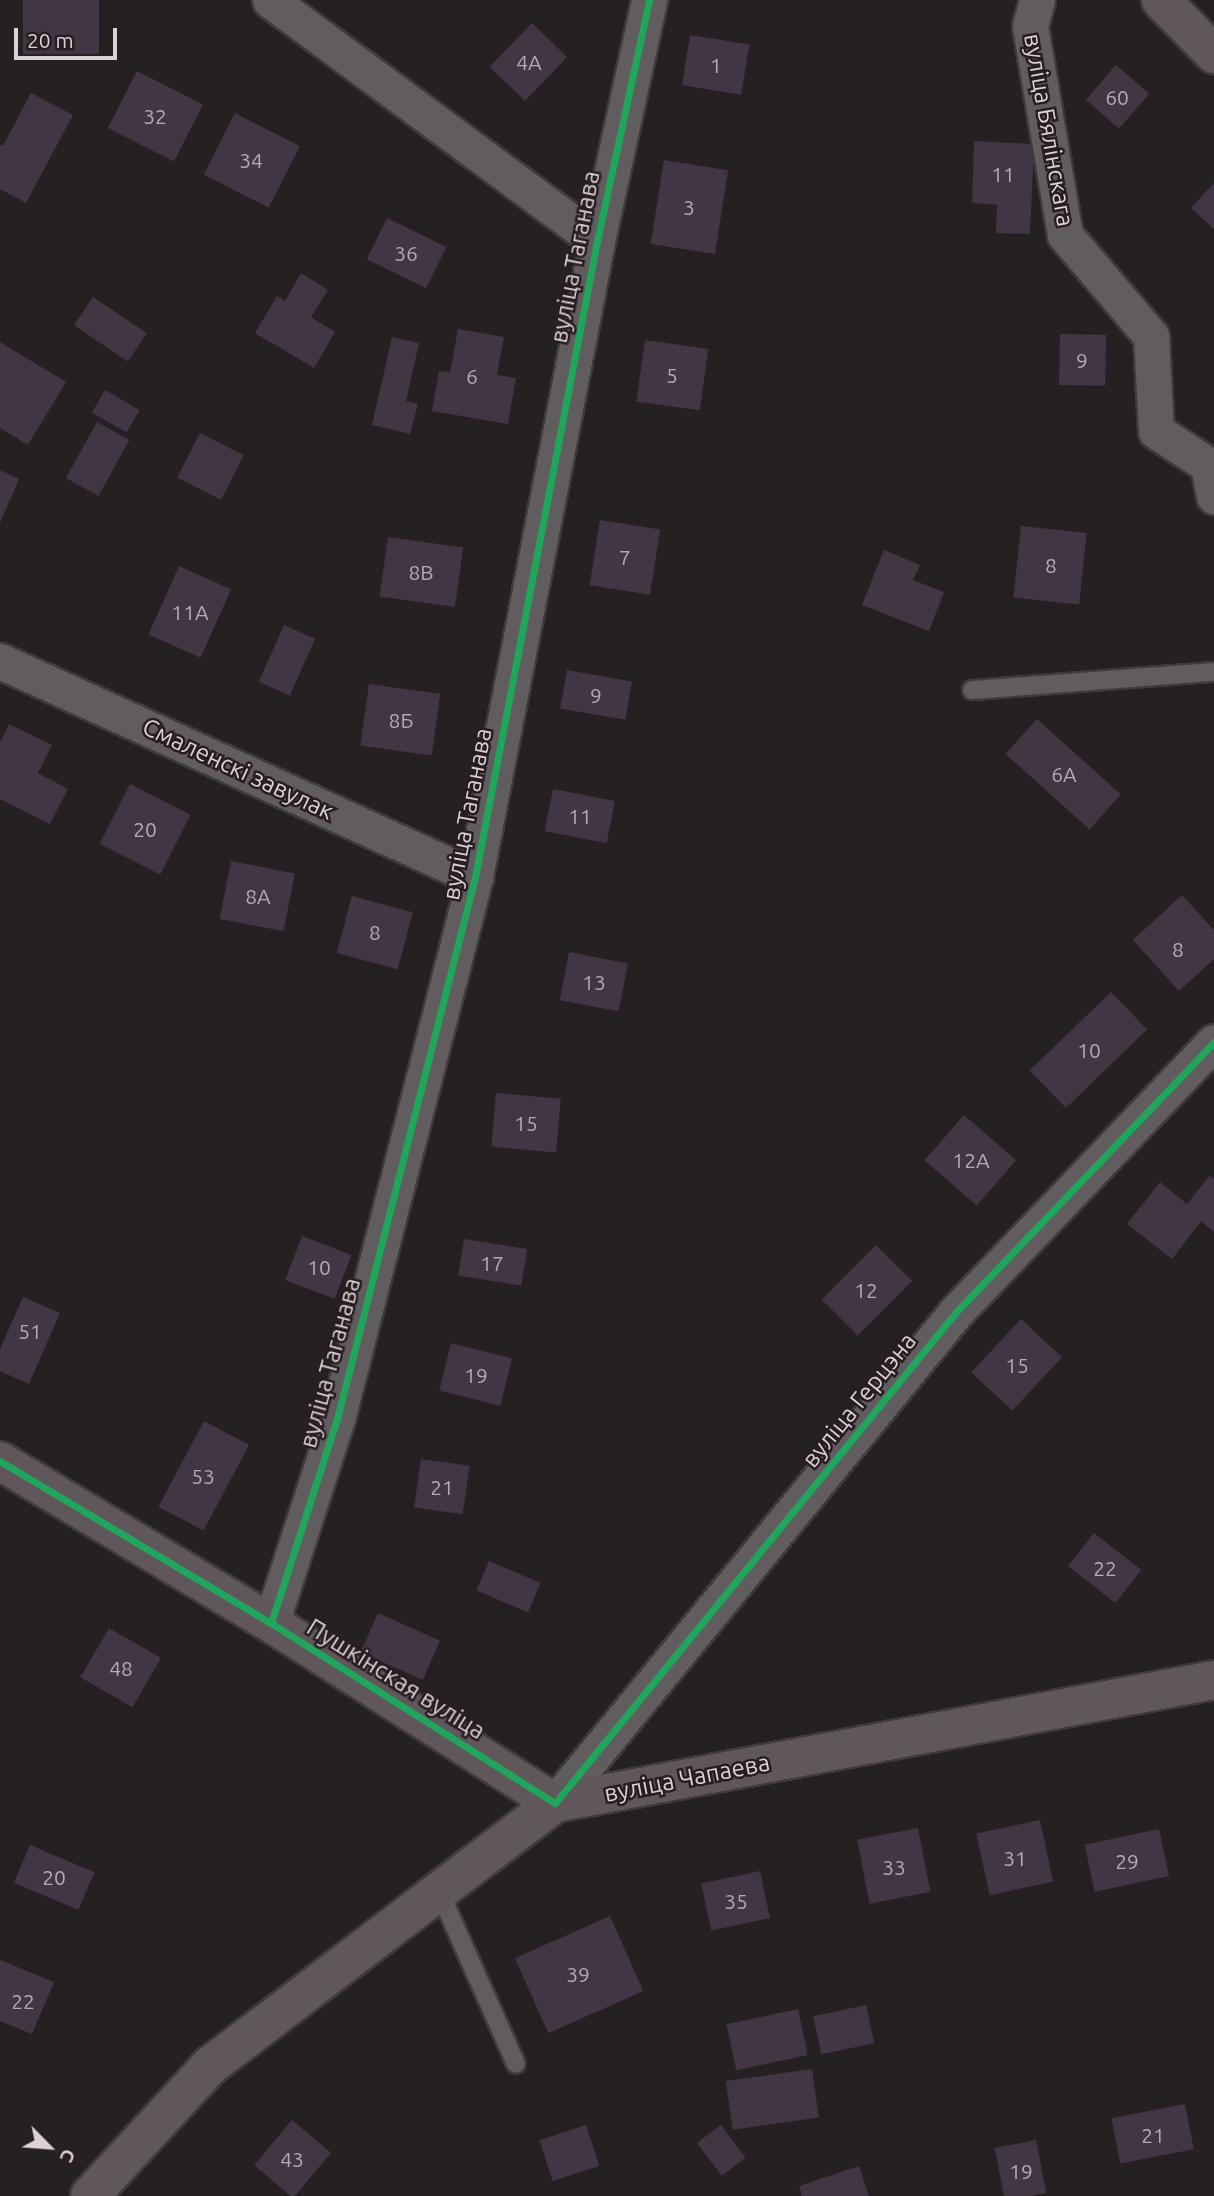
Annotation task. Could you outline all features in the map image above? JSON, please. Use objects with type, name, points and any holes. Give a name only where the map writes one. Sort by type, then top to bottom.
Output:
[{"type":"main road","points":[[1161,0],[1214,54]]},
{"type":"main road","name":"Пушкінская вуліца","points":[[0,1461],[271,1623],[555,1802]]},
{"type":"main road","name":"вуліца Чапаева","points":[[90,2196],[211,2066],[555,1802],[1214,1680]]},
{"type":"street","points":[[270,0],[597,241]]},
{"type":"street","name":"вуліца Таганава","points":[[271,1623],[337,1419],[475,877],[597,241],[649,0]]},
{"type":"street","name":"вуліца Бялінскага","points":[[1037,0],[1030,26],[1065,235],[1151,336],[1156,431],[1208,465],[1214,496]]},
{"type":"street","name":"Смаленскі завулак","points":[[0,660],[475,877]]},
{"type":"street","name":"вуліца Герцэна","points":[[555,1802],[956,1312],[1214,1042]]},
{"type":"lane","points":[[972,690],[1214,672]]},
{"type":"lane","points":[[439,1891],[516,2064]]},
{"type":"building","points":[[23,0],[99,0],[99,54],[23,54]]},
{"type":"building","points":[[532,23],[567,57],[525,101],[490,67]]},
{"type":"building","points":[[690,35],[749,44],[741,95],[682,85]]},
{"type":"building","points":[[1116,65],[1149,94],[1119,129],[1086,100]]},
{"type":"building","points":[[137,71],[203,105],[174,162],[108,128]]},
{"type":"building","points":[[31,93],[73,115],[26,203],[0,189],[0,144],[3,146]]},
{"type":"building","points":[[235,113],[300,146],[269,208],[204,174]]},
{"type":"building","points":[[974,141],[1034,144],[1030,234],[996,233],[997,205],[972,203]]},
{"type":"building","points":[[664,160],[728,170],[715,254],[651,244]]},
{"type":"building","points":[[1214,183],[1214,229],[1191,208]]},
{"type":"building","points":[[387,218],[446,247],[426,288],[367,259]]},
{"type":"building","points":[[301,273],[328,290],[311,317],[335,332],[314,368],[255,333],[277,296],[285,301]]},
{"type":"building","points":[[93,297],[147,333],[128,362],[74,325]]},
{"type":"building","points":[[458,329],[504,337],[497,375],[516,378],[508,424],[432,411],[439,371],[450,372]]},
{"type":"building","points":[[1060,334],[1106,335],[1105,386],[1059,385]]},
{"type":"building","points":[[392,337],[419,343],[406,401],[418,404],[410,434],[372,425]]},
{"type":"building","points":[[645,340],[708,349],[700,410],[636,401]]},
{"type":"building","points":[[0,342],[66,382],[28,445],[0,428]]},
{"type":"building","points":[[105,390],[140,410],[127,433],[92,413]]},
{"type":"building","points":[[97,422],[129,440],[98,496],[66,478]]},
{"type":"building","points":[[200,433],[244,455],[221,500],[177,478]]},
{"type":"building","points":[[0,470],[19,479],[0,523]]},
{"type":"building","points":[[600,520],[660,530],[650,595],[590,585]]},
{"type":"building","points":[[1021,526],[1087,533],[1079,605],[1013,598]]},
{"type":"building","points":[[388,537],[463,548],[455,607],[380,596]]},
{"type":"building","points":[[884,550],[920,565],[913,580],[944,592],[929,631],[862,605]]},
{"type":"building","points":[[179,566],[231,589],[201,658],[148,635]]},
{"type":"building","points":[[284,625],[315,639],[290,695],[259,682]]},
{"type":"building","points":[[567,670],[632,681],[625,720],[560,708]]},
{"type":"building","points":[[369,684],[440,694],[432,755],[360,745]]},
{"type":"building","points":[[1037,719],[1121,795],[1090,830],[1006,754]]},
{"type":"building","points":[[9,724],[52,745],[38,773],[68,789],[50,824],[0,799],[0,742]]},
{"type":"building","points":[[130,784],[191,815],[160,875],[100,844]]},
{"type":"building","points":[[553,789],[615,801],[607,843],[545,831]]},
{"type":"building","points":[[231,861],[295,873],[284,931],[220,919]]},
{"type":"building","points":[[1182,895],[1214,930],[1214,959],[1179,991],[1133,940]]},
{"type":"building","points":[[352,896],[413,912],[398,969],[337,953]]},
{"type":"building","points":[[569,952],[628,963],[619,1012],[560,1000]]},
{"type":"building","points":[[1111,992],[1147,1029],[1066,1108],[1030,1070]]},
{"type":"building","points":[[496,1093],[561,1099],[556,1152],[491,1147]]},
{"type":"building","points":[[964,1115],[1016,1160],[977,1206],[925,1160]]},
{"type":"building","points":[[1210,1175],[1214,1179],[1214,1232],[1201,1221],[1172,1259],[1127,1224],[1160,1182],[1187,1204]]},
{"type":"building","points":[[302,1236],[351,1255],[335,1299],[285,1280]]},
{"type":"building","points":[[464,1239],[527,1249],[521,1286],[458,1276]]},
{"type":"building","points":[[876,1245],[912,1281],[858,1336],[822,1299]]},
{"type":"building","points":[[23,1297],[60,1313],[29,1384],[0,1371],[0,1349]]},
{"type":"building","points":[[1021,1319],[1062,1357],[1012,1411],[971,1372]]},
{"type":"building","points":[[451,1343],[512,1358],[500,1406],[439,1391]]},
{"type":"building","points":[[204,1421],[249,1445],[203,1531],[158,1507]]},
{"type":"building","points":[[421,1459],[470,1466],[463,1514],[414,1508]]},
{"type":"building","points":[[1094,1533],[1141,1570],[1115,1603],[1068,1566]]},
{"type":"building","points":[[489,1561],[541,1583],[528,1612],[476,1590]]},
{"type":"building","points":[[378,1613],[440,1641],[423,1680],[361,1652]]},
{"type":"building","points":[[109,1628],[161,1658],[132,1707],[80,1677]]},
{"type":"building","points":[[1040,1820],[1053,1882],[990,1895],[976,1834]]},
{"type":"building","points":[[918,1828],[930,1892],[870,1904],[857,1840]]},
{"type":"building","points":[[1159,1829],[1169,1876],[1095,1892],[1085,1845]]},
{"type":"building","points":[[30,1845],[94,1872],[78,1910],[14,1883]]},
{"type":"building","points":[[760,1871],[770,1918],[711,1930],[701,1883]]},
{"type":"building","points":[[610,1916],[643,1991],[548,2033],[515,1958]]},
{"type":"building","points":[[0,1960],[54,1982],[32,2034],[0,2021]]},
{"type":"building","points":[[866,2005],[874,2043],[821,2054],[813,2016]]},
{"type":"building","points":[[798,2009],[808,2055],[736,2070],[727,2024]]},
{"type":"building","points":[[812,2069],[819,2118],[733,2130],[726,2081]]},
{"type":"building","points":[[1185,2104],[1194,2149],[1120,2163],[1111,2118]]},
{"type":"building","points":[[292,2120],[331,2153],[295,2196],[291,2196],[254,2165]]},
{"type":"building","points":[[586,2125],[599,2166],[553,2181],[539,2140]]},
{"type":"building","points":[[721,2125],[746,2158],[722,2176],[697,2143]]},
{"type":"building","points":[[1036,2140],[1046,2193],[1004,2196],[995,2148]]},
{"type":"building","points":[[859,2166],[869,2196],[802,2196],[799,2186]]},
{"type":"cycle path","points":[[271,1623],[337,1419],[475,877],[597,241],[649,0]]},
{"type":"cycle path","points":[[0,1461],[271,1623],[555,1803],[956,1312],[1214,1042]]}]
